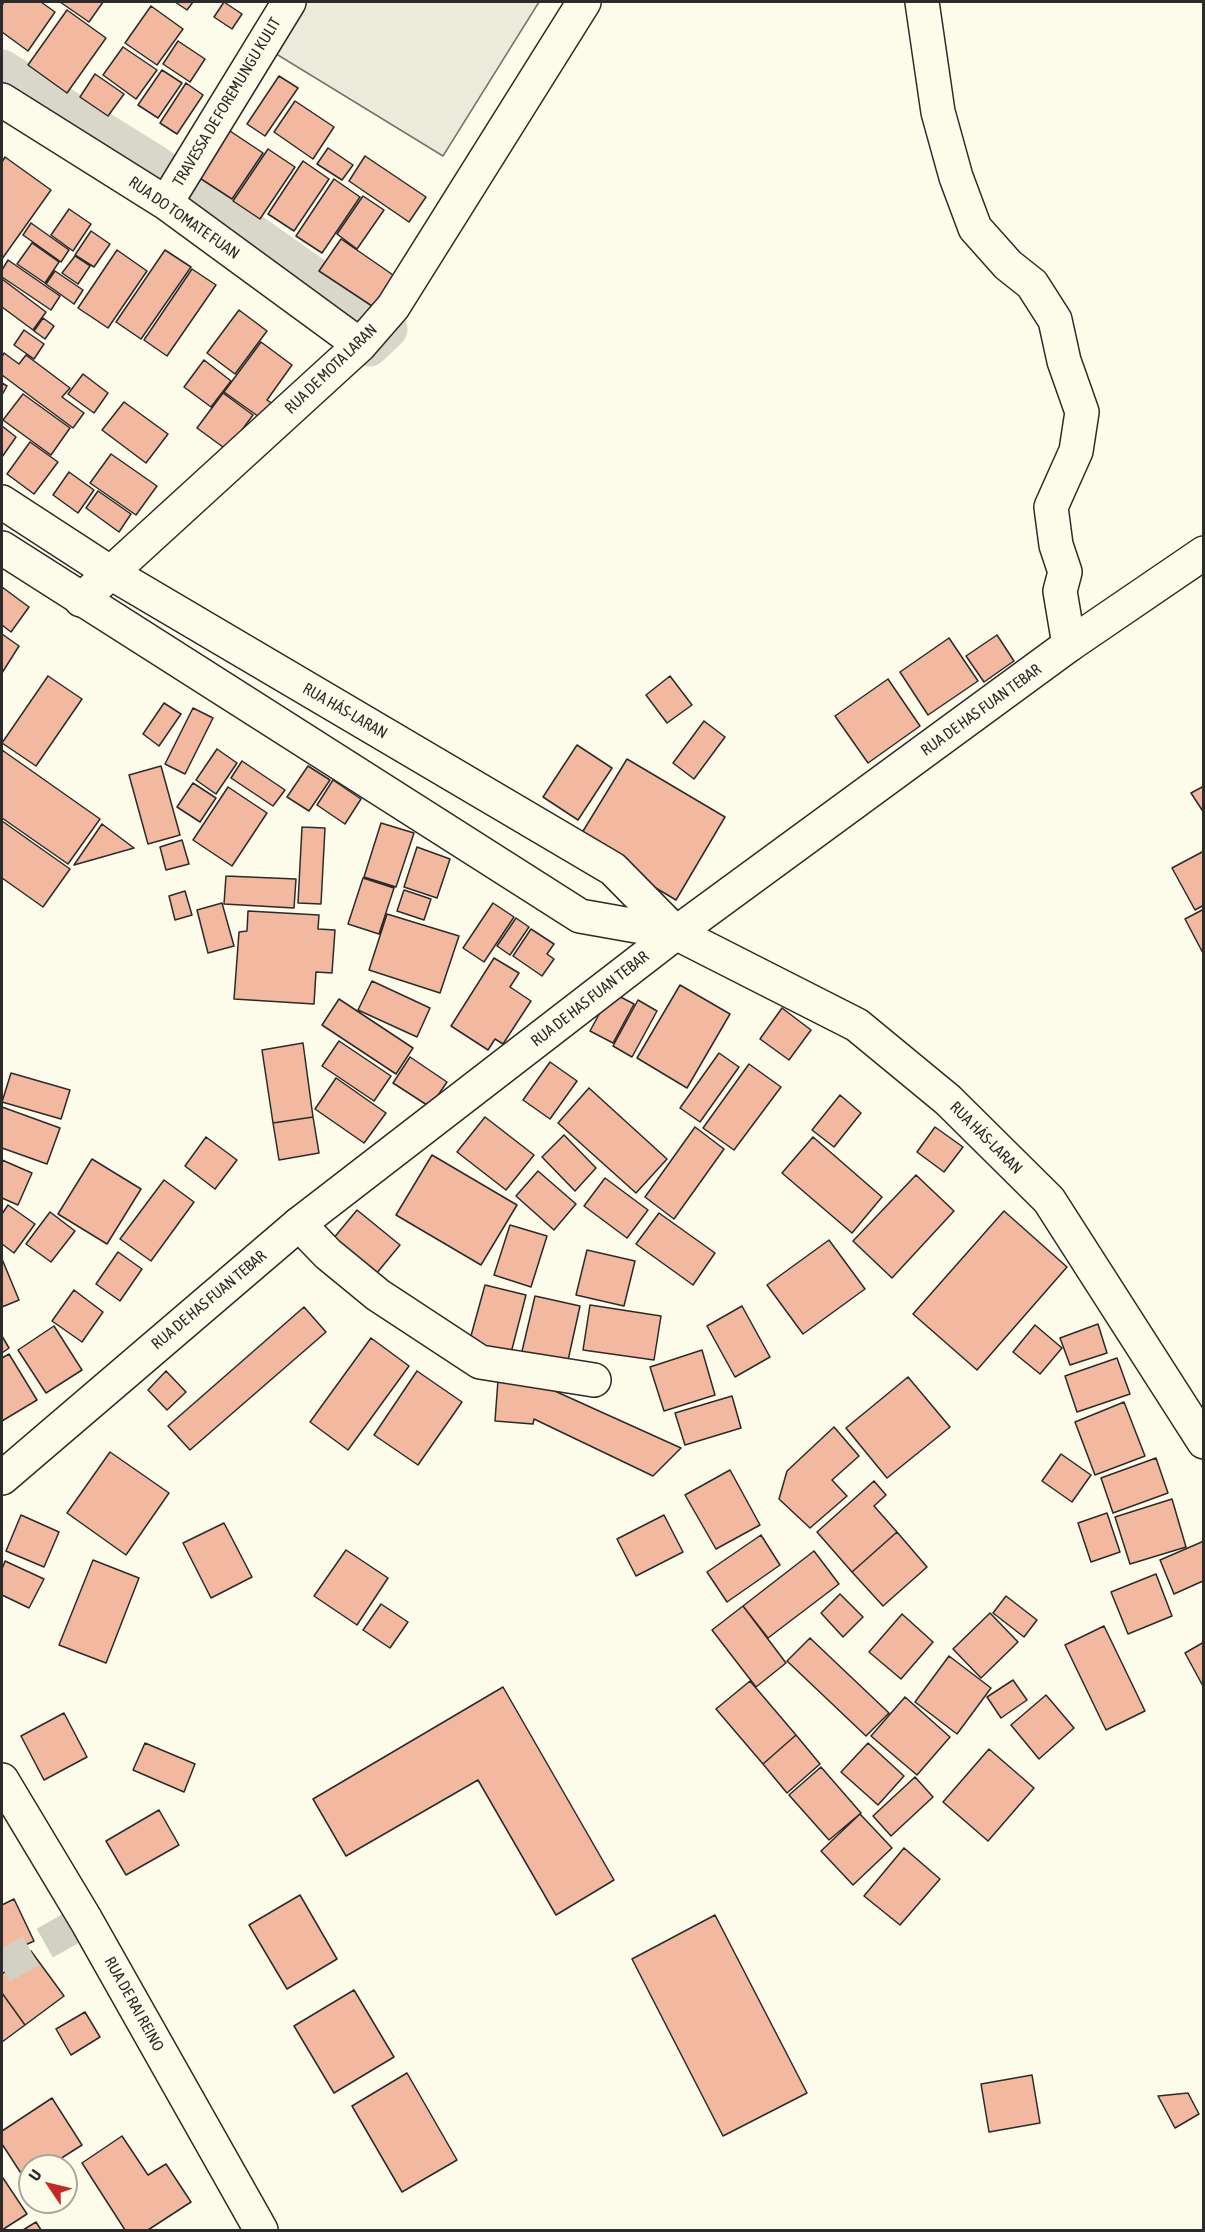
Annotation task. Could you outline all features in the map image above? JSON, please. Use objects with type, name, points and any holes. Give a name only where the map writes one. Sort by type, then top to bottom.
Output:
[{"type":"street","name":"TRAVESSA DE FOREMUNGU KULIT","points":[[166,203],[187,165],[289,2]]},
{"type":"street","name":"RUA DE MOTA LARAN","points":[[81,600],[360,345],[393,307],[584,2]]},
{"type":"street","points":[[922,2],[938,112],[956,177],[975,228],[1008,264],[1032,284],[1055,320],[1064,361],[1082,412],[1076,451],[1051,507],[1056,545],[1065,572],[1060,591],[1069,645]]},
{"type":"street","name":"RUA DO TOMATE FUAN","points":[[2,100],[166,203],[360,345]]},
{"type":"street","name":"RUA HÁS-LARAN","points":[[2,502],[111,573],[613,869],[676,933]]},
{"type":"street","name":"RUA HÁS-LARAN","points":[[2,548],[580,916],[676,933],[858,1025],[948,1100],[1049,1200],[1203,1442]]},
{"type":"street","name":"RUA DE HAS FUAN TEBAR","points":[[2,1478],[299,1224],[676,933],[1069,645],[1203,553]]},
{"type":"street","points":[[299,1224],[328,1254],[378,1295],[480,1362],[594,1380]]},
{"type":"street","name":"RUA DE RAI REINO","points":[[2,1780],[86,1920],[261,2230]]},
{"type":"shaded area","points":[[304,2],[539,2],[443,156],[273,52]]},
{"type":"building","points":[[4,2],[41,2],[55,12],[28,51],[2,32]]},
{"type":"building","points":[[60,2],[103,2],[89,22]]},
{"type":"building","points":[[175,2],[193,2],[187,10]]},
{"type":"building","points":[[224,2],[242,14],[232,29],[214,17]]},
{"type":"building","points":[[151,6],[183,29],[157,65],[125,43]]},
{"type":"building","points":[[67,10],[106,38],[67,93],[28,65]]},
{"type":"building","points":[[178,41],[205,59],[190,82],[163,64]]},
{"type":"building","points":[[123,47],[157,70],[136,99],[103,75]]},
{"type":"building","points":[[162,70],[182,83],[158,118],[138,105]]},
{"type":"building","points":[[95,74],[124,94],[108,116],[80,97]]},
{"type":"building","points":[[279,76],[298,88],[265,136],[247,124]]},
{"type":"building","points":[[186,83],[203,95],[177,134],[160,123]]},
{"type":"building","points":[[295,101],[334,127],[313,159],[274,132]]},
{"type":"building","points":[[227,129],[263,153],[232,199],[195,175]]},
{"type":"building","points":[[328,148],[353,165],[342,180],[317,164]]},
{"type":"building","points":[[268,149],[295,167],[260,219],[233,201]]},
{"type":"building","points":[[365,156],[426,197],[409,222],[349,181]]},
{"type":"building","points":[[5,157],[51,190],[2,259],[2,162]]},
{"type":"building","points":[[303,161],[329,179],[294,231],[268,214]]},
{"type":"building","points":[[334,179],[360,197],[322,253],[296,236]]},
{"type":"building","points":[[363,196],[384,210],[357,249],[337,234]]},
{"type":"building","points":[[69,209],[91,224],[73,251],[51,235]]},
{"type":"building","points":[[31,223],[69,250],[61,262],[23,235]]},
{"type":"building","points":[[91,231],[110,244],[94,267],[75,255]]},
{"type":"building","points":[[341,239],[396,277],[375,308],[319,271]]},
{"type":"building","points":[[32,243],[59,262],[45,283],[17,264]]},
{"type":"building","points":[[117,250],[147,271],[108,328],[78,308]]},
{"type":"building","points":[[165,250],[191,267],[141,339],[116,322]]},
{"type":"building","points":[[75,256],[90,266],[78,284],[62,273]]},
{"type":"building","points":[[8,260],[60,296],[51,310],[2,277],[2,270]]},
{"type":"building","points":[[192,269],[216,285],[167,356],[144,340]]},
{"type":"building","points":[[55,271],[83,290],[74,304],[46,284]]},
{"type":"building","points":[[2,279],[46,312],[33,330],[2,307]]},
{"type":"building","points":[[239,310],[267,331],[235,374],[207,353]]},
{"type":"building","points":[[43,318],[54,326],[45,339],[34,331]]},
{"type":"building","points":[[24,330],[44,344],[34,359],[14,345]]},
{"type":"building","points":[[261,342],[292,365],[267,400],[273,404],[262,419],[224,392]]},
{"type":"building","points":[[4,353],[19,364],[26,355],[70,388],[62,397],[84,413],[73,428],[2,375]]},
{"type":"building","points":[[204,360],[231,381],[211,407],[184,387]]},
{"type":"building","points":[[83,374],[108,393],[94,413],[68,394]]},
{"type":"building","points":[[2,383],[7,386],[2,395]]},
{"type":"building","points":[[223,393],[253,415],[227,450],[197,428]]},
{"type":"building","points":[[23,394],[70,428],[51,455],[3,420]]},
{"type":"building","points":[[124,402],[168,434],[146,463],[102,430]]},
{"type":"building","points":[[2,426],[16,437],[2,457]]},
{"type":"building","points":[[30,442],[58,462],[34,494],[7,474]]},
{"type":"building","points":[[111,454],[157,486],[136,515],[90,483]]},
{"type":"building","points":[[69,472],[94,490],[78,513],[53,495]]},
{"type":"building","points":[[98,491],[131,514],[119,532],[86,508]]},
{"type":"building","points":[[2,587],[29,607],[11,632],[2,625]]},
{"type":"building","points":[[2,634],[19,646],[2,673]]},
{"type":"building","points":[[997,635],[1014,661],[984,682],[966,656]]},
{"type":"building","points":[[949,638],[978,681],[928,715],[900,672]]},
{"type":"building","points":[[48,676],[82,699],[36,766],[2,743]]},
{"type":"building","points":[[670,676],[692,705],[667,723],[646,695]]},
{"type":"building","points":[[888,679],[920,726],[868,763],[835,716]]},
{"type":"building","points":[[164,703],[181,714],[159,746],[143,734]]},
{"type":"building","points":[[193,708],[213,718],[185,774],[165,764]]},
{"type":"building","points":[[704,721],[725,737],[694,779],[673,763]]},
{"type":"building","points":[[577,745],[612,768],[578,820],[543,797]]},
{"type":"building","points":[[217,749],[237,763],[216,794],[196,780]]},
{"type":"building","points":[[2,750],[100,819],[68,864],[2,818]]},
{"type":"building","points":[[627,759],[725,817],[676,900],[577,841]]},
{"type":"building","points":[[242,761],[285,790],[273,806],[231,778]]},
{"type":"building","points":[[161,766],[180,835],[148,844],[129,775]]},
{"type":"building","points":[[308,766],[330,780],[309,811],[287,797]]},
{"type":"building","points":[[333,780],[361,799],[345,824],[317,805]]},
{"type":"building","points":[[193,783],[216,798],[200,822],[177,807]]},
{"type":"building","points":[[1204,786],[1204,813],[1191,793]]},
{"type":"building","points":[[228,787],[267,813],[232,866],[193,840]]},
{"type":"building","points":[[2,821],[70,869],[43,907],[2,878]]},
{"type":"building","points":[[381,823],[414,833],[396,887],[364,877]]},
{"type":"building","points":[[102,824],[134,848],[74,865]]},
{"type":"building","points":[[302,827],[325,828],[321,904],[298,903]]},
{"type":"building","points":[[182,840],[189,864],[166,870],[160,847]]},
{"type":"building","points":[[417,847],[450,859],[437,898],[404,887]]},
{"type":"building","points":[[1204,851],[1204,905],[1195,910],[1172,868]]},
{"type":"building","points":[[226,876],[296,879],[294,908],[224,904]]},
{"type":"building","points":[[363,878],[394,888],[379,934],[348,924]]},
{"type":"building","points":[[404,890],[431,899],[424,920],[397,911]]},
{"type":"building","points":[[185,891],[192,915],[175,920],[169,896]]},
{"type":"building","points":[[222,903],[234,946],[208,953],[197,910]]},
{"type":"building","points":[[493,903],[514,917],[484,962],[463,948]]},
{"type":"building","points":[[1204,909],[1204,955],[1185,919]]},
{"type":"building","points":[[248,911],[319,915],[318,929],[335,930],[332,973],[316,972],[314,1004],[234,999],[239,932],[247,931]]},
{"type":"building","points":[[387,914],[459,936],[440,993],[369,970]]},
{"type":"building","points":[[516,918],[529,927],[510,955],[497,946]]},
{"type":"building","points":[[531,929],[554,944],[547,954],[554,959],[542,976],[513,956]]},
{"type":"building","points":[[494,958],[519,973],[510,987],[531,1001],[503,1044],[495,1039],[488,1050],[451,1026]]},
{"type":"building","points":[[372,981],[430,1008],[417,1037],[358,1010]]},
{"type":"building","points":[[680,985],[730,1014],[687,1088],[637,1058]]},
{"type":"building","points":[[611,992],[634,1004],[613,1043],[590,1031]]},
{"type":"building","points":[[339,999],[413,1048],[396,1074],[322,1025]]},
{"type":"building","points":[[638,1000],[657,1011],[632,1057],[613,1046]]},
{"type":"building","points":[[782,1008],[811,1030],[789,1060],[760,1039]]},
{"type":"building","points":[[339,1041],[391,1076],[374,1101],[322,1066]]},
{"type":"building","points":[[303,1043],[313,1117],[273,1123],[262,1050]]},
{"type":"building","points":[[719,1053],[739,1067],[700,1122],[680,1108]]},
{"type":"building","points":[[410,1057],[447,1082],[430,1107],[393,1083]]},
{"type":"building","points":[[550,1062],[577,1081],[550,1119],[523,1100]]},
{"type":"building","points":[[749,1064],[781,1087],[734,1150],[703,1128]]},
{"type":"building","points":[[11,1073],[70,1090],[61,1119],[2,1102]]},
{"type":"building","points":[[336,1078],[386,1113],[364,1143],[315,1109]]},
{"type":"building","points":[[589,1088],[667,1159],[636,1193],[558,1123]]},
{"type":"building","points":[[840,1095],[861,1113],[834,1147],[812,1130]]},
{"type":"building","points":[[2,1107],[60,1128],[47,1164],[2,1148]]},
{"type":"building","points":[[313,1117],[319,1153],[279,1160],[273,1123]]},
{"type":"building","points":[[485,1117],[534,1155],[506,1190],[457,1152]]},
{"type":"building","points":[[695,1127],[724,1149],[674,1219],[645,1197]]},
{"type":"building","points":[[935,1127],[963,1147],[944,1172],[917,1152]]},
{"type":"building","points":[[564,1135],[596,1168],[575,1191],[542,1157]]},
{"type":"building","points":[[206,1137],[237,1160],[215,1189],[185,1166]]},
{"type":"building","points":[[813,1137],[882,1197],[852,1233],[782,1173]]},
{"type":"building","points":[[432,1155],[517,1205],[481,1265],[396,1215]]},
{"type":"building","points":[[92,1159],[141,1189],[107,1244],[58,1214]]},
{"type":"building","points":[[2,1160],[32,1173],[18,1205],[2,1198]]},
{"type":"building","points":[[538,1171],[576,1204],[554,1230],[516,1196]]},
{"type":"building","points":[[916,1175],[954,1211],[892,1278],[853,1241]]},
{"type":"building","points":[[605,1178],[648,1210],[627,1238],[584,1206]]},
{"type":"building","points":[[164,1180],[194,1202],[151,1261],[120,1239]]},
{"type":"building","points":[[8,1205],[35,1224],[14,1253],[2,1244],[2,1214]]},
{"type":"building","points":[[357,1210],[400,1245],[371,1280],[328,1245]]},
{"type":"building","points":[[1004,1211],[1067,1267],[977,1370],[913,1314]]},
{"type":"building","points":[[50,1212],[75,1231],[51,1262],[26,1244]]},
{"type":"building","points":[[659,1213],[715,1253],[693,1285],[636,1244]]},
{"type":"building","points":[[510,1225],[547,1236],[531,1287],[494,1275]]},
{"type":"building","points":[[829,1240],[865,1289],[803,1334],[767,1285]]},
{"type":"building","points":[[587,1250],[635,1261],[624,1306],[576,1295]]},
{"type":"building","points":[[118,1252],[142,1269],[120,1301],[96,1284]]},
{"type":"building","points":[[2,1259],[19,1300],[2,1307]]},
{"type":"building","points":[[485,1285],[526,1295],[511,1353],[469,1343]]},
{"type":"building","points":[[74,1290],[103,1312],[82,1342],[52,1321]]},
{"type":"building","points":[[535,1296],[580,1306],[565,1374],[519,1364]]},
{"type":"building","points":[[590,1305],[661,1316],[654,1360],[583,1350]]},
{"type":"building","points":[[742,1306],[770,1357],[735,1377],[707,1326]]},
{"type":"building","points":[[304,1307],[326,1332],[190,1450],[168,1426]]},
{"type":"building","points":[[1098,1324],[1107,1353],[1070,1365],[1060,1338]]},
{"type":"building","points":[[1035,1325],[1062,1348],[1040,1374],[1013,1352]]},
{"type":"building","points":[[54,1326],[82,1370],[46,1393],[18,1350]]},
{"type":"building","points":[[2,1336],[9,1348],[2,1353]]},
{"type":"building","points":[[371,1338],[409,1366],[348,1450],[310,1422]]},
{"type":"building","points":[[702,1350],[715,1395],[664,1411],[650,1367]]},
{"type":"building","points":[[9,1354],[37,1400],[2,1421],[2,1358]]},
{"type":"building","points":[[1117,1358],[1130,1394],[1077,1412],[1065,1376]]},
{"type":"building","points":[[166,1371],[186,1392],[167,1410],[148,1390]]},
{"type":"building","points":[[417,1371],[462,1402],[418,1465],[374,1435]]},
{"type":"building","points":[[908,1377],[950,1427],[887,1478],[846,1428]]},
{"type":"building","points":[[498,1380],[537,1383],[681,1448],[653,1476],[534,1419],[533,1424],[495,1421]]},
{"type":"building","points":[[732,1396],[741,1428],[685,1445],[675,1413]]},
{"type":"building","points":[[1124,1402],[1145,1456],[1095,1475],[1075,1422]]},
{"type":"building","points":[[834,1427],[859,1456],[832,1480],[847,1496],[810,1528],[779,1499],[787,1471]]},
{"type":"building","points":[[110,1452],[169,1493],[126,1555],[67,1513]]},
{"type":"building","points":[[1061,1454],[1091,1475],[1072,1502],[1042,1481]]},
{"type":"building","points":[[1156,1458],[1168,1493],[1113,1513],[1101,1478]]},
{"type":"building","points":[[730,1470],[760,1525],[716,1549],[685,1495]]},
{"type":"building","points":[[874,1481],[886,1495],[874,1506],[897,1532],[852,1572],[817,1532]]},
{"type":"building","points":[[1172,1499],[1186,1547],[1130,1564],[1115,1517]]},
{"type":"building","points":[[1107,1513],[1120,1552],[1091,1562],[1078,1523]]},
{"type":"building","points":[[21,1515],[59,1532],[44,1567],[6,1551]]},
{"type":"building","points":[[664,1515],[683,1552],[636,1576],[617,1539]]},
{"type":"building","points":[[224,1523],[252,1577],[211,1598],[183,1543]]},
{"type":"building","points":[[897,1532],[927,1567],[883,1606],[852,1572]]},
{"type":"building","points":[[761,1535],[780,1565],[727,1602],[707,1572]]},
{"type":"building","points":[[1204,1541],[1204,1583],[1203,1581],[1174,1594],[1160,1560]]},
{"type":"building","points":[[346,1550],[388,1578],[357,1625],[314,1596]]},
{"type":"building","points":[[814,1551],[839,1584],[768,1638],[743,1606]]},
{"type":"building","points":[[93,1560],[139,1578],[106,1663],[59,1645]]},
{"type":"building","points":[[5,1561],[44,1579],[29,1608],[2,1595],[2,1569]]},
{"type":"building","points":[[1156,1574],[1172,1616],[1128,1634],[1111,1592]]},
{"type":"building","points":[[840,1594],[863,1617],[843,1637],[821,1613]]},
{"type":"building","points":[[1006,1596],[1037,1620],[1024,1637],[993,1613]]},
{"type":"building","points":[[381,1604],[408,1622],[390,1648],[363,1630]]},
{"type":"building","points":[[743,1606],[786,1663],[756,1687],[712,1630]]},
{"type":"building","points":[[990,1613],[1018,1642],[981,1678],[953,1649]]},
{"type":"building","points":[[902,1614],[933,1642],[901,1679],[869,1652]]},
{"type":"building","points":[[1104,1626],[1145,1711],[1106,1730],[1065,1645]]},
{"type":"building","points":[[810,1638],[889,1713],[866,1736],[787,1661]]},
{"type":"building","points":[[1204,1642],[1204,1688],[1185,1653]]},
{"type":"building","points":[[949,1656],[991,1688],[957,1734],[915,1702]]},
{"type":"building","points":[[1013,1680],[1027,1700],[1001,1718],[987,1697]]},
{"type":"building","points":[[750,1681],[796,1735],[763,1764],[716,1709]]},
{"type":"building","points":[[503,1687],[614,1880],[556,1915],[478,1780],[346,1856],[313,1799]]},
{"type":"building","points":[[1046,1695],[1074,1728],[1039,1759],[1011,1725]]},
{"type":"building","points":[[905,1697],[950,1737],[917,1775],[871,1736]]},
{"type":"building","points":[[64,1713],[87,1757],[44,1780],[21,1736]]},
{"type":"building","points":[[796,1735],[820,1764],[787,1793],[763,1764]]},
{"type":"building","points":[[145,1743],[195,1764],[184,1792],[133,1770]]},
{"type":"building","points":[[868,1743],[904,1776],[878,1805],[841,1772]]},
{"type":"building","points":[[989,1749],[1034,1788],[988,1841],[943,1802]]},
{"type":"building","points":[[821,1767],[861,1813],[829,1840],[789,1795]]},
{"type":"building","points":[[915,1777],[933,1797],[891,1836],[873,1816]]},
{"type":"building","points":[[159,1810],[179,1845],[126,1875],[106,1841]]},
{"type":"building","points":[[860,1814],[892,1848],[853,1885],[821,1851]]},
{"type":"building","points":[[904,1848],[940,1879],[900,1925],[864,1896]]},
{"type":"building","points":[[300,1895],[337,1959],[287,1989],[249,1925]]},
{"type":"building","points":[[14,1899],[34,1941],[2,1956],[2,1905]]},
{"type":"building","points":[[715,1915],[807,2093],[723,2136],[632,1959]]},
{"type":"building","points":[[31,1951],[64,1996],[25,2025],[2,1993],[2,1974]]},
{"type":"building","points":[[354,1990],[394,2057],[334,2093],[294,2026]]},
{"type":"building","points":[[2,1993],[25,2025],[2,2042]]},
{"type":"building","points":[[85,2012],[100,2037],[71,2055],[56,2029]]},
{"type":"building","points":[[407,2073],[457,2160],[402,2192],[352,2106]]},
{"type":"building","points":[[1032,2075],[1040,2123],[989,2132],[981,2084]]},
{"type":"building","points":[[1188,2093],[1199,2114],[1175,2128],[1158,2096]]},
{"type":"building","points":[[52,2098],[82,2145],[68,2154],[18,2154],[18,2169],[2,2144],[2,2131]]},
{"type":"building","points":[[122,2136],[148,2175],[166,2164],[191,2202],[148,2230],[125,2230],[82,2163]]},
{"type":"building","points":[[2,2179],[18,2200],[18,2214],[27,2214],[2,2230]]},
{"type":"building","points":[[36,2222],[41,2230],[23,2230]]},
{"type":"waterway","points":[[2,69],[153,163],[388,329],[369,347]]},
{"type":"tunnel","points":[[2,1967],[86,1920]]}]
